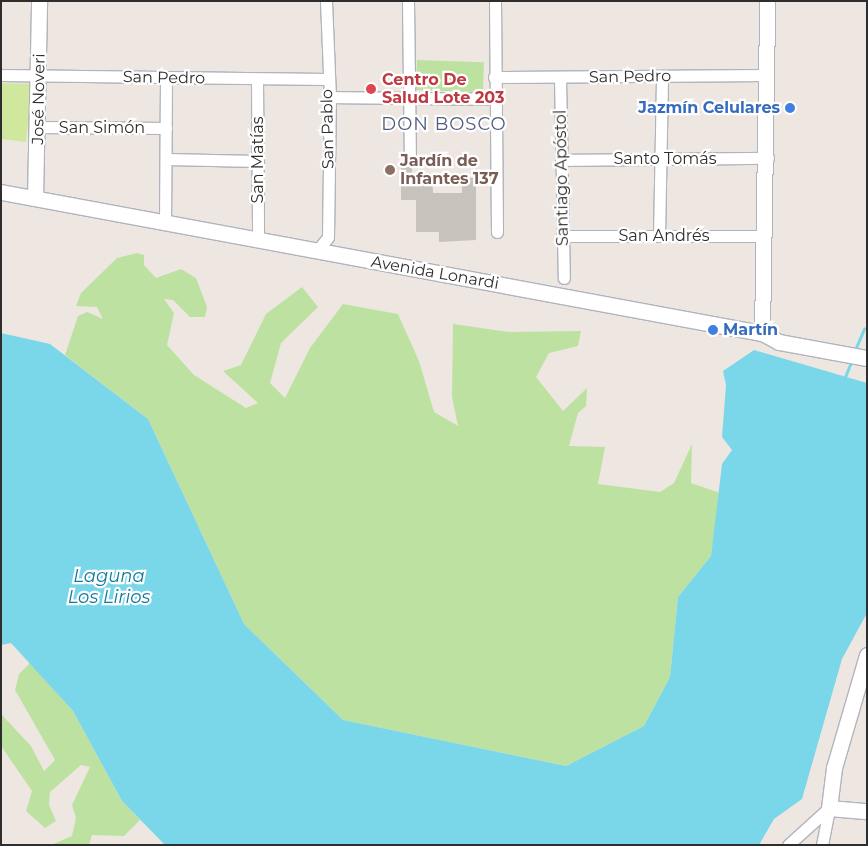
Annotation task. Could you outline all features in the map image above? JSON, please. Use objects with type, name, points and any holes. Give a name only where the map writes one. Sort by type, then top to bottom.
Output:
[{"type":"street","name":"José Noveri","points":[[35,198],[40,77],[39,1]]},
{"type":"street","name":"San Pablo","points":[[316,252],[328,237],[330,97],[327,79],[326,1]]},
{"type":"street","points":[[408,1],[410,157]]},
{"type":"street","points":[[495,1],[494,77],[497,232]]},
{"type":"street","points":[[762,333],[768,158],[766,75],[768,1]]},
{"type":"street","name":"San Pedro","points":[[1,75],[40,77],[327,79]]},
{"type":"street","name":"San Pedro","points":[[494,77],[766,75]]},
{"type":"street","points":[[659,236],[662,77]]},
{"type":"street","points":[[165,224],[166,78]]},
{"type":"street","name":"Santiago Apóstol","points":[[560,78],[564,278]]},
{"type":"street","name":"San Matías","points":[[257,79],[258,240]]},
{"type":"street","points":[[330,97],[409,100],[495,100]]},
{"type":"street","name":"San Simón","points":[[38,127],[166,128]]},
{"type":"street","name":"Santo Tomás","points":[[561,160],[768,158]]},
{"type":"street","points":[[166,159],[258,161]]},
{"type":"street","name":"Avenida Lonardi","points":[[1,192],[316,252],[762,333],[779,342],[867,358]]},
{"type":"street","name":"San Andrés","points":[[562,236],[765,236]]},
{"type":"street","points":[[822,845],[834,768],[867,654]]},
{"type":"street","points":[[788,845],[829,808],[867,812]]},
{"type":"green space","points":[[417,60],[484,62],[483,92],[416,90]]},
{"type":"green space","points":[[1,83],[32,84],[26,142],[1,139]]},
{"type":"green space","points":[[137,253],[144,255],[144,265],[156,278],[181,269],[196,278],[207,307],[205,317],[190,317],[173,300],[164,299],[174,313],[167,345],[194,375],[246,408],[258,403],[223,371],[241,365],[266,314],[302,287],[318,307],[281,343],[270,383],[285,398],[310,348],[343,304],[398,314],[419,361],[434,412],[458,426],[452,397],[453,324],[509,332],[581,331],[578,346],[549,353],[536,377],[563,411],[587,388],[586,406],[578,413],[569,446],[605,447],[598,484],[660,492],[674,483],[692,444],[691,483],[720,493],[711,556],[678,597],[670,677],[644,726],[566,766],[343,720],[244,624],[148,419],[65,355],[78,316],[87,312],[103,319],[97,307],[76,306],[81,293],[117,258]]},
{"type":"green space","points":[[30,663],[73,711],[122,801],[140,820],[124,836],[92,835],[89,845],[51,845],[72,836],[76,818],[72,805],[90,767],[81,765],[50,792],[49,805],[56,821],[45,828],[26,811],[32,791],[1,746],[1,714],[31,746],[44,771],[55,760],[15,690],[19,674]]},
{"type":"water","name":"Laguna Los Lirios","points":[[1,333],[50,344],[148,419],[244,624],[343,720],[566,766],[644,726],[670,677],[678,597],[711,556],[722,464],[732,450],[722,437],[726,385],[723,371],[754,350],[867,383],[867,613],[842,659],[802,799],[774,819],[759,845],[165,845],[122,801],[73,711],[11,643],[1,645]]},
{"type":"building","points":[[401,167],[412,167],[412,173],[432,173],[433,193],[462,193],[462,178],[476,178],[476,240],[439,242],[439,232],[416,232],[416,200],[401,200]]},
{"type":"waterway","points":[[855,350],[864,329]]},
{"type":"waterway","points":[[845,377],[852,360]]},
{"type":"place","name":"Centro De Salud Lote 203","points":[[371,89]]},
{"type":"place","name":"Jazmín Celulares","points":[[790,108]]},
{"type":"place","name":"Jardín de Infantes 137","points":[[390,170]]},
{"type":"place","name":"Martín","points":[[713,330]]},
{"type":"district","name":"DON BOSCO","points":[[444,124]]}]
